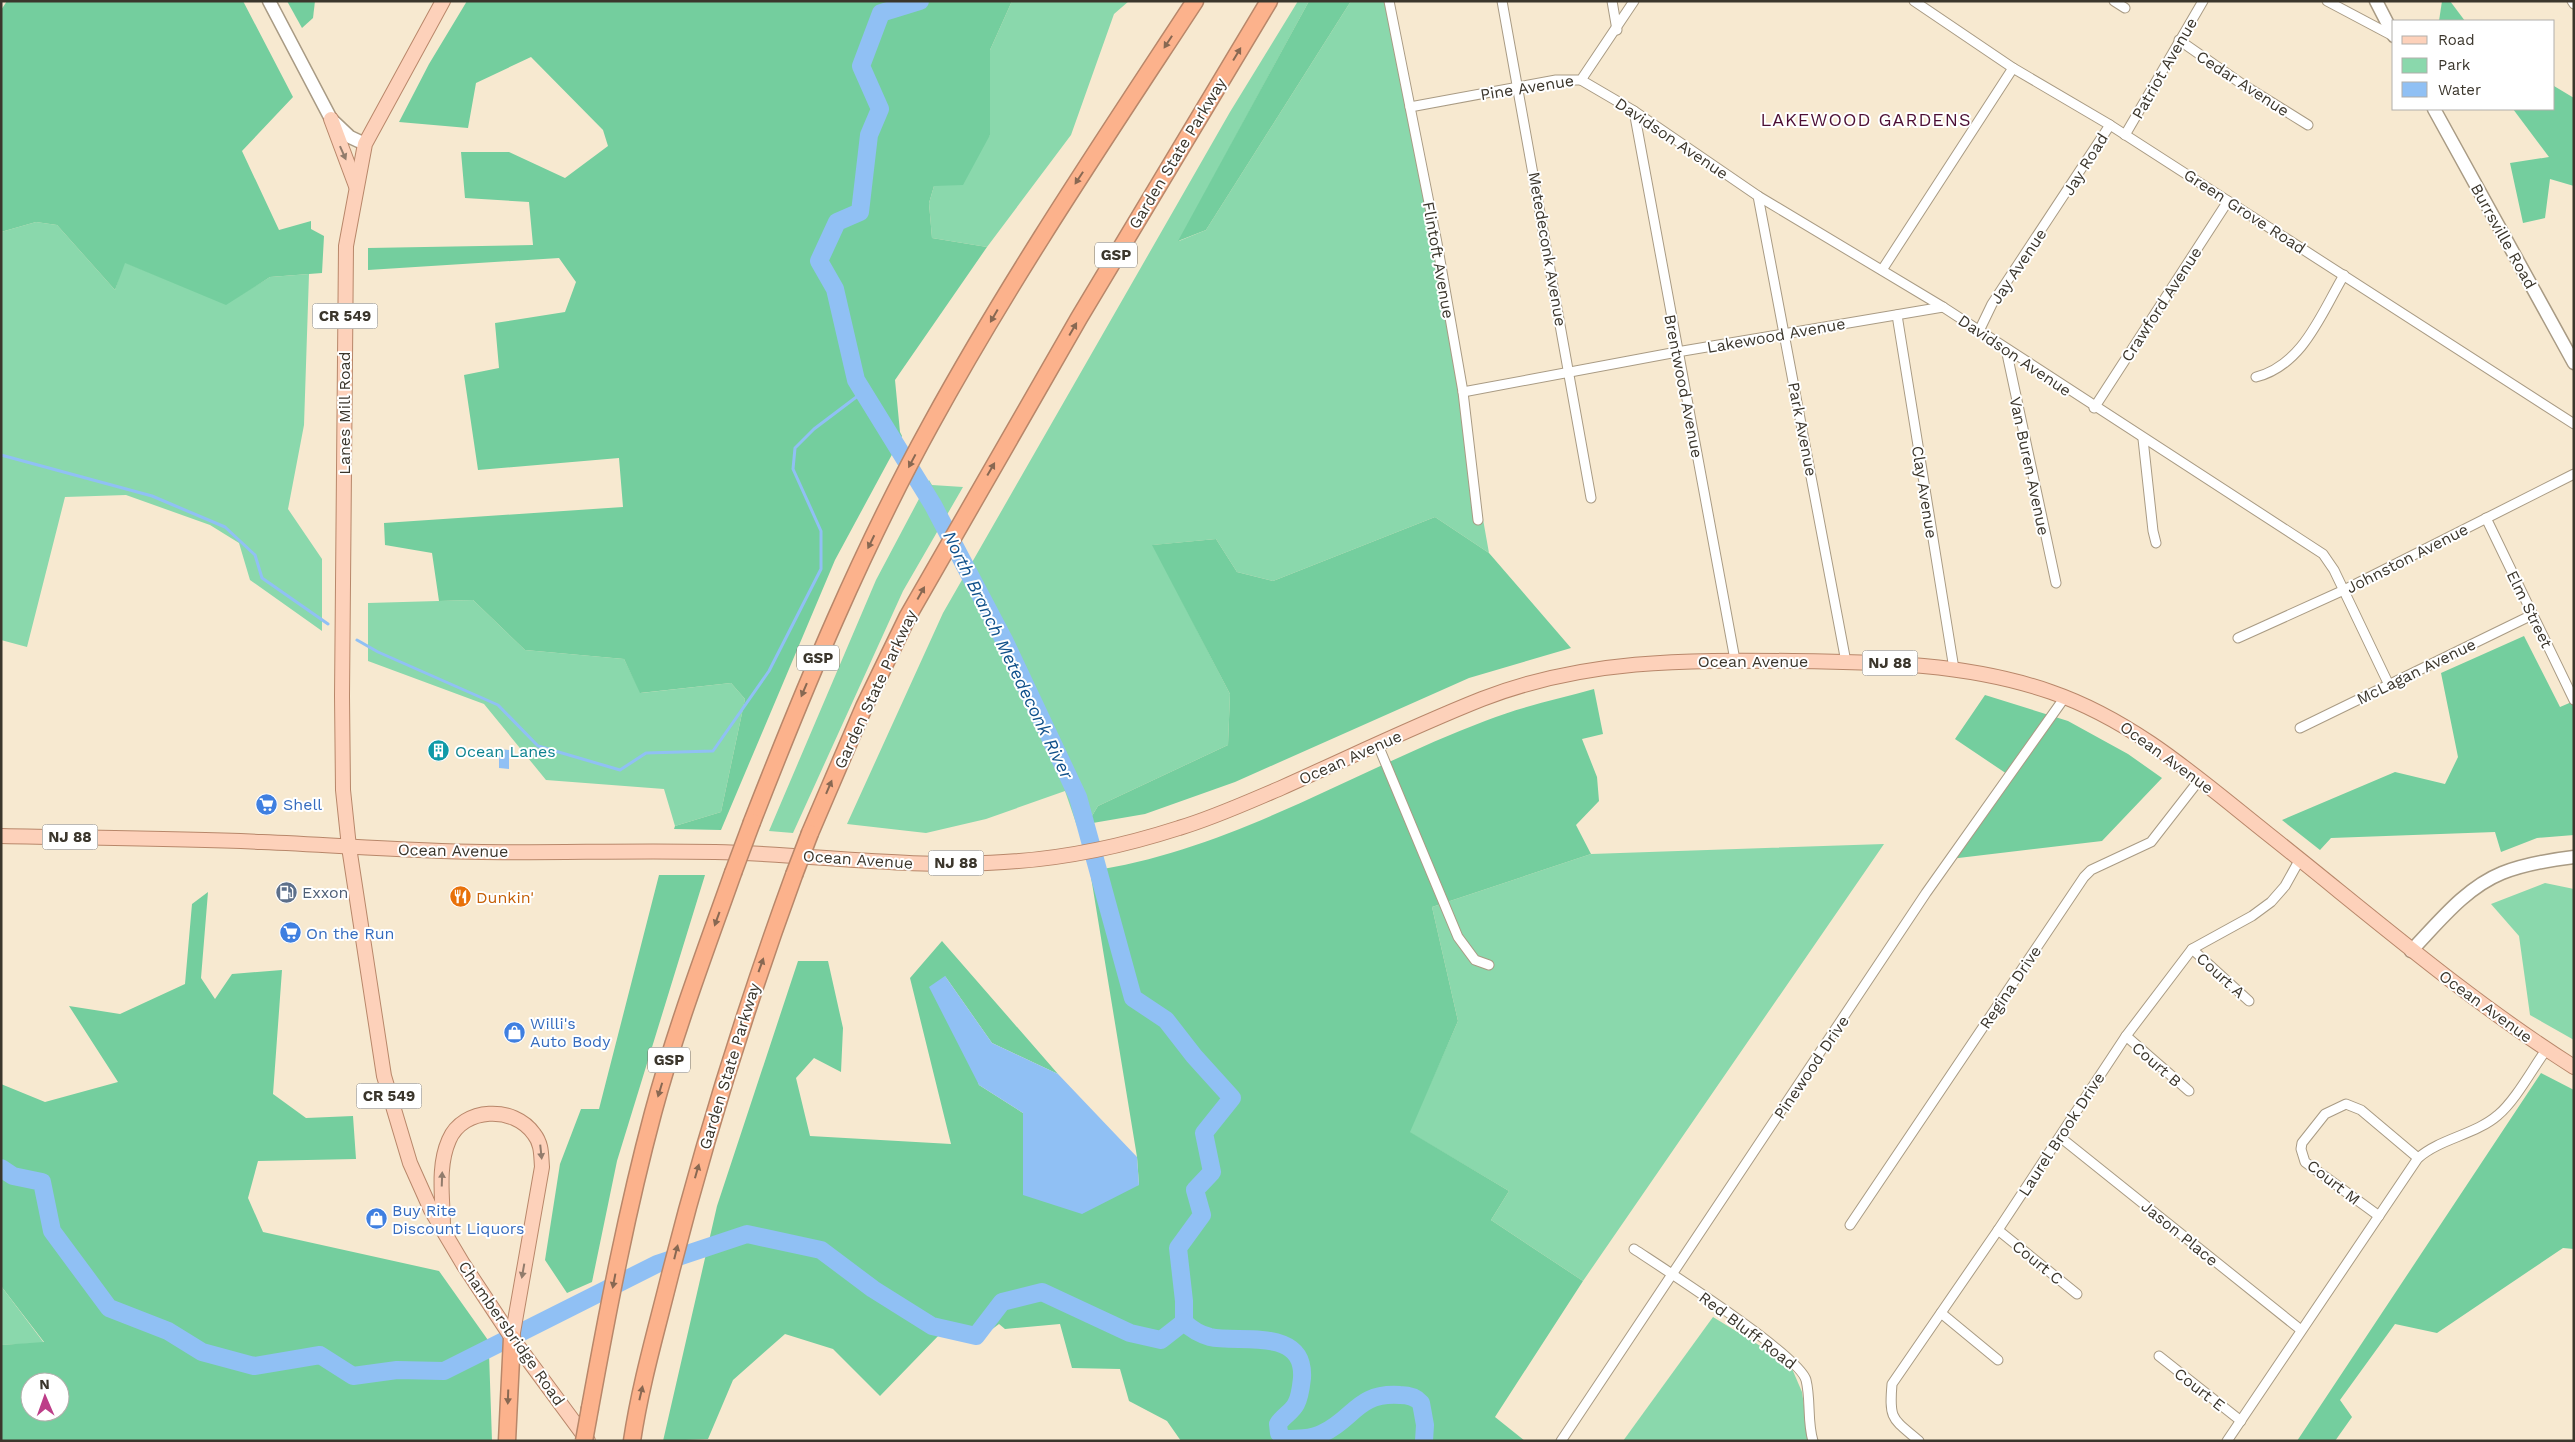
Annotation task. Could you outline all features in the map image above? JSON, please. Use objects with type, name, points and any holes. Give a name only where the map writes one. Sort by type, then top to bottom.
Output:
[{"type":"highway","name":"GSP","points":[[586,1441],[590,1408],[620,1251],[654,1112],[680,1024],[733,873],[788,729],[837,614],[892,498],[931,424],[1046,226],[1195,1]]},
{"type":"highway","name":"Garden State Parkway","points":[[632,1441],[684,1218],[735,1045],[810,832],[864,707],[908,616],[967,511],[1190,131],[1269,1]]},
{"type":"highway","points":[[507,1441],[514,1346]]},
{"type":"main road","name":"Lanes Mill Road","points":[[348,847],[343,790],[343,391],[346,246],[365,144],[443,1]]},
{"type":"main road","points":[[331,119],[356,186]]},
{"type":"main road","name":"Ocean Avenue","points":[[1,836],[189,839],[483,852],[710,852],[911,863],[1005,862],[1078,852],[1181,828],[1255,799],[1485,698],[1536,681],[1584,669],[1634,663],[1735,660],[1846,662],[1954,669],[2008,679],[2065,697],[2128,726],[2200,780],[2411,951],[2516,1031],[2574,1067]]},
{"type":"main road","name":"Chambersbridge Road","points":[[348,847],[384,1076],[410,1163],[431,1210],[514,1346],[586,1441]]},
{"type":"main road","points":[[443,1227],[442,1187],[444,1154],[449,1139],[459,1125],[484,1114],[496,1113],[522,1122],[534,1133],[540,1145],[542,1166],[517,1308],[514,1346]]},
{"type":"street","points":[[269,1],[331,119],[350,137],[365,144]]},
{"type":"street","name":"Flintoft Avenue","points":[[1389,1],[1463,392],[1478,520]]},
{"type":"street","name":"Metedeconk Avenue","points":[[1502,1],[1519,87],[1591,498]]},
{"type":"street","points":[[1612,1],[1617,30]]},
{"type":"street","name":"Pine Avenue","points":[[1410,107],[1556,80],[1581,80],[1617,30],[1634,1]]},
{"type":"street","name":"Green Grove Road","points":[[1914,1],[2013,68],[2110,125],[2574,424]]},
{"type":"street","points":[[2114,1],[2125,8]]},
{"type":"street","name":"Patriot Avenue","points":[[2125,135],[2203,1]]},
{"type":"street","points":[[2327,1],[2392,35]]},
{"type":"street","points":[[2376,1],[2392,32]]},
{"type":"street","name":"Cedar Avenue","points":[[2179,40],[2242,84],[2308,125]]},
{"type":"street","points":[[1882,270],[2013,68]]},
{"type":"street","name":"Davidson Avenue","points":[[1581,80],[1634,111],[1758,196],[1943,307],[2094,408],[2300,537],[2323,554],[2334,570],[2389,685]]},
{"type":"street","name":"Burrsville Road","points":[[2435,110],[2574,363]]},
{"type":"street","name":"Brentwood Avenue","points":[[1634,111],[1735,660]]},
{"type":"street","name":"Jay Road","points":[[2061,202],[2110,125]]},
{"type":"street","name":"Park Avenue","points":[[1758,196],[1846,662]]},
{"type":"street","name":"Crawford Avenue","points":[[2094,408],[2228,201]]},
{"type":"street","name":"Jay Avenue","points":[[1979,331],[1992,304],[2061,202]]},
{"type":"street","points":[[2256,378],[2271,373],[2286,364],[2306,342],[2344,275]]},
{"type":"street","name":"Lakewood Avenue","points":[[1463,392],[1677,352],[1943,307]]},
{"type":"street","name":"Clay Avenue","points":[[1897,314],[1954,669]]},
{"type":"street","name":"Van Buren Avenue","points":[[2006,349],[2056,583]]},
{"type":"street","points":[[2143,439],[2152,531],[2156,543]]},
{"type":"street","name":"Johnston Avenue","points":[[2238,638],[2344,590],[2574,474]]},
{"type":"street","name":"Elm Street","points":[[2486,518],[2574,700]]},
{"type":"street","name":"McLagan Avenue","points":[[2300,728],[2532,615]]},
{"type":"street","name":"Pinewood Drive","points":[[1561,1441],[1926,893],[2065,697]]},
{"type":"street","points":[[1378,745],[1458,937],[1475,960],[1489,965]]},
{"type":"street","name":"Regina Drive","points":[[1850,1225],[2084,877],[2091,870],[2152,842],[2200,780]]},
{"type":"street","points":[[2411,951],[2448,912],[2475,888],[2501,873],[2538,862],[2574,857]]},
{"type":"street","name":"Laurel Brook Drive","points":[[1919,1441],[1894,1420],[1890,1407],[1892,1384],[1998,1230],[2126,1036],[2192,949],[2252,916],[2271,902],[2285,886],[2300,860]]},
{"type":"street","name":"Court A","points":[[2192,949],[2249,1000]]},
{"type":"street","name":"Court B","points":[[2126,1036],[2189,1091]]},
{"type":"street","points":[[2227,1441],[2418,1158],[2430,1148],[2481,1126],[2499,1115],[2546,1050]]},
{"type":"street","name":"Court M","points":[[2379,1216],[2305,1162],[2300,1149],[2310,1132],[2325,1114],[2346,1104],[2361,1110],[2418,1158]]},
{"type":"street","name":"Jason Place","points":[[2060,1137],[2301,1330]]},
{"type":"street","name":"Court C","points":[[1998,1230],[2077,1294]]},
{"type":"street","name":"Red Bluff Road","points":[[1634,1250],[1762,1337],[1800,1368],[1806,1380],[1813,1441]]},
{"type":"street","points":[[1941,1313],[1998,1360]]},
{"type":"street","name":"Court E","points":[[2159,1356],[2241,1421]]},
{"type":"green space","points":[[7,1],[243,1],[293,97],[242,151],[279,230],[311,221],[311,229],[324,236],[322,273],[270,277],[226,305],[125,263],[115,290],[57,225],[36,222],[1,232],[1,10]]},
{"type":"green space","points":[[287,1],[315,1],[313,18],[302,28]]},
{"type":"green space","points":[[467,1],[1012,1],[990,50],[990,135],[963,185],[934,186],[929,203],[932,238],[987,247],[895,380],[902,436],[835,560],[721,830],[674,829],[675,826],[721,812],[745,699],[731,683],[640,693],[624,659],[525,650],[473,600],[439,601],[432,553],[385,545],[384,523],[623,507],[619,458],[478,470],[464,375],[499,368],[495,323],[565,312],[576,282],[559,258],[368,270],[368,248],[533,245],[529,202],[465,198],[461,152],[509,152],[565,178],[608,146],[603,130],[531,57],[476,83],[468,128],[399,122],[429,64]]},
{"type":"green space","points":[[1012,1],[1129,1],[1114,14],[1071,135],[987,247],[932,238],[929,203],[934,186],[990,135],[990,50]]},
{"type":"green space","points":[[1298,1],[1309,1],[1179,241],[1206,230],[1351,1],[1391,1],[1489,553],[1435,517],[1273,581],[1237,572],[1216,539],[1153,545],[1230,694],[1228,745],[1098,806],[1087,824],[1077,826],[1065,791],[986,819],[926,833],[847,824],[943,613],[1230,112]]},
{"type":"green space","points":[[1309,1],[1351,1],[1206,230],[1178,241]]},
{"type":"green space","points":[[2442,1],[2450,1],[2464,20],[2439,20]]},
{"type":"green space","points":[[2555,87],[2574,98],[2574,186],[2550,179],[2545,218],[2523,223],[2510,163],[2549,157],[2514,110],[2555,110]]},
{"type":"green space","points":[[36,222],[57,225],[115,290],[124,262],[226,304],[270,277],[309,274],[304,425],[288,509],[322,559],[322,631],[250,580],[239,543],[210,525],[126,495],[65,497],[27,647],[1,640],[1,232]]},
{"type":"green space","points":[[929,480],[932,485],[963,487],[903,591],[793,833],[769,831],[876,580]]},
{"type":"green space","points":[[1435,517],[1489,553],[1571,648],[1469,678],[1235,782],[1145,814],[1087,824],[1098,806],[1228,745],[1230,694],[1152,545],[1216,539],[1237,572],[1273,581]]},
{"type":"green space","points":[[473,600],[525,650],[624,659],[641,693],[731,683],[745,699],[721,812],[675,826],[664,789],[546,780],[484,704],[368,661],[368,603]]},
{"type":"green space","points":[[2524,636],[2560,707],[2574,701],[2574,835],[2537,838],[2501,852],[2495,832],[2331,838],[2320,850],[2282,820],[2395,772],[2445,784],[2458,757],[2441,673]]},
{"type":"green space","points":[[1594,689],[1603,734],[1582,739],[1597,777],[1599,801],[1576,825],[1591,854],[1432,907],[1458,1021],[1410,1132],[1509,1191],[1491,1220],[1583,1281],[1495,1417],[1525,1441],[1181,1441],[1167,1421],[1129,1401],[1120,1369],[1072,1368],[1060,1324],[1005,1329],[999,1324],[991,1330],[941,1333],[880,1396],[833,1349],[785,1334],[733,1380],[708,1439],[663,1441],[717,1206],[798,961],[828,961],[843,1028],[841,1072],[814,1058],[796,1078],[810,1136],[951,1144],[910,978],[942,941],[1058,1074],[992,1043],[945,976],[979,1085],[1023,1113],[1023,1195],[1139,1185],[1137,1157],[1090,871],[1142,861],[1193,846],[1242,828],[1485,721],[1525,707]]},
{"type":"green space","points":[[1985,695],[2068,721],[2128,754],[2162,778],[2102,841],[1950,859],[2007,774],[1955,739]]},
{"type":"green space","points":[[1884,844],[1583,1281],[1491,1220],[1509,1191],[1409,1132],[1458,1021],[1432,907],[1591,854]]},
{"type":"green space","points":[[659,875],[705,875],[617,1161],[592,1282],[567,1293],[545,1260],[560,1164],[581,1109],[599,1109]]},
{"type":"green space","points":[[2545,883],[2574,889],[2574,1040],[2530,1015],[2519,936],[2491,904]]},
{"type":"green space","points":[[208,892],[201,978],[215,999],[232,974],[282,970],[273,1094],[306,1118],[353,1116],[356,1159],[258,1161],[248,1198],[263,1232],[439,1271],[495,1350],[489,1353],[492,1441],[1,1441],[1,1345],[44,1342],[1,1286],[1,1084],[45,1102],[118,1082],[69,1006],[120,1014],[185,984],[192,904]]},
{"type":"green space","points":[[2541,1073],[2574,1090],[2574,1249],[2563,1248],[2437,1333],[2395,1324],[2340,1400],[2352,1417],[2335,1441],[2297,1441]]},
{"type":"green space","points":[[1,1286],[44,1343],[1,1345]]},
{"type":"green space","points":[[1713,1317],[1790,1364],[1802,1392],[1809,1441],[1623,1441]]},
{"type":"water","points":[[499,749],[509,750],[509,769],[499,768]]},
{"type":"water","points":[[945,976],[992,1043],[1058,1074],[1137,1157],[1139,1185],[1082,1214],[1023,1195],[1023,1113],[979,1085],[929,987]]},
{"type":"waterway","name":"North Branch Metedeconk River","points":[[920,1],[881,13],[861,66],[880,109],[869,135],[860,212],[837,222],[819,261],[835,289],[856,380],[933,505],[1005,642],[1078,797],[1133,998],[1166,1020],[1194,1056],[1232,1098],[1204,1133],[1212,1172],[1195,1190],[1202,1215],[1178,1248],[1184,1301],[1184,1322]]},
{"type":"waterway","points":[[357,640],[378,652],[498,705],[538,746],[620,770],[646,753],[713,751],[769,671],[821,569],[821,531],[793,469],[795,448],[814,429],[863,392]]},
{"type":"waterway","points":[[1,455],[152,496],[225,527],[255,555],[262,578],[328,624]]},
{"type":"waterway","points":[[1,1168],[13,1176],[42,1182],[52,1231],[109,1308],[168,1331],[202,1352],[254,1366],[320,1355],[353,1376],[397,1370],[444,1371],[657,1264],[747,1234],[821,1250],[873,1289],[932,1326],[976,1336],[1002,1302],[1042,1292],[1130,1333],[1161,1340],[1184,1322]]},
{"type":"waterway","points":[[1184,1322],[1202,1335],[1222,1339],[1268,1341],[1282,1344],[1293,1351],[1300,1362],[1302,1378],[1296,1404],[1278,1424],[1279,1433],[1284,1439],[1318,1435],[1342,1421],[1365,1402],[1374,1398],[1386,1395],[1406,1395],[1421,1403],[1425,1425],[1424,1441]]},
{"type":"place","name":"Ocean Lanes","points":[[439,751]]},
{"type":"place","name":"Shell","points":[[267,804]]},
{"type":"place","name":"Exxon","points":[[286,892]]},
{"type":"place","name":"Dunkin'","points":[[460,897]]},
{"type":"place","name":"On the Run","points":[[290,933]]},
{"type":"place","name":"Willi's Auto Body","points":[[514,1032]]},
{"type":"place","name":"Buy Rite Discount Liquors","points":[[376,1219]]},
{"type":"district","name":"LAKEWOOD GARDENS","points":[[1866,120]]}]
